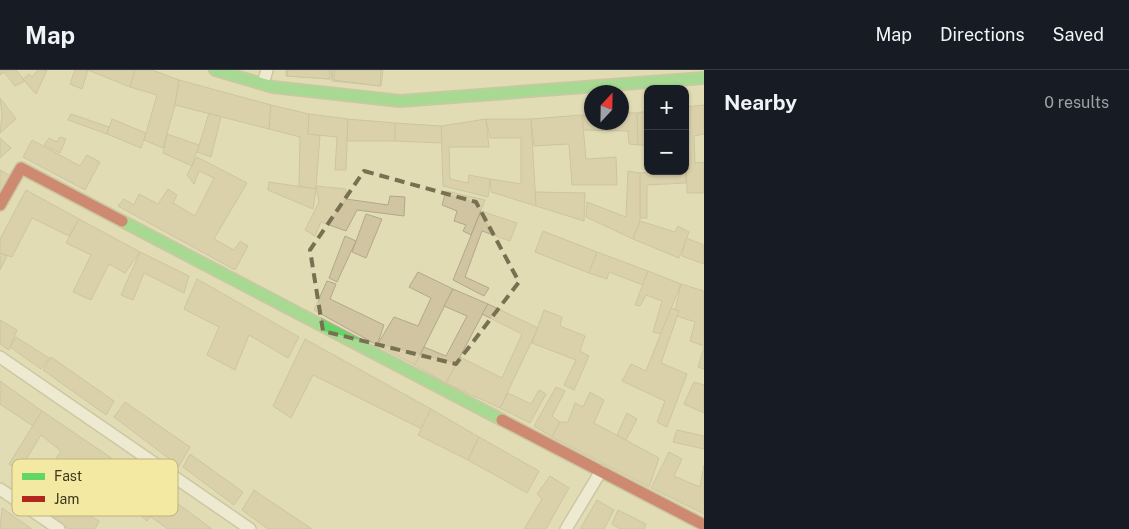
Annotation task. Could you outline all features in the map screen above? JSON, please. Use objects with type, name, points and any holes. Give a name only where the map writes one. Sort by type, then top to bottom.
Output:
[{"type":"street","points":[[215,70],[263,84],[400,101],[704,78]]},
{"type":"street","points":[[263,84],[267,70]]},
{"type":"street","points":[[0,206],[21,168],[704,525]]},
{"type":"street","points":[[0,357],[148,459]]},
{"type":"street","points":[[566,529],[601,471]]},
{"type":"street","points":[[178,479],[250,529]]},
{"type":"street","points":[[0,489],[12,498]]},
{"type":"street","points":[[38,516],[53,527]]},
{"type":"highlighted area","points":[[364,171],[476,202],[519,282],[456,364],[323,331],[310,250]]},
{"type":"building","points":[[0,70],[16,70],[25,81],[15,86],[4,72],[0,75]]},
{"type":"building","points":[[38,70],[47,70],[36,94],[23,79],[29,74],[32,77]]},
{"type":"building","points":[[75,70],[88,70],[82,89],[70,84]]},
{"type":"building","points":[[88,70],[135,70],[130,87]]},
{"type":"building","points":[[135,70],[152,70],[179,80],[175,105],[163,148],[144,140],[157,95],[130,87]]},
{"type":"building","points":[[286,70],[332,70],[331,79],[286,76]]},
{"type":"building","points":[[288,70],[330,70],[329,79],[287,76]]},
{"type":"building","points":[[333,70],[383,70],[381,86],[332,81]]},
{"type":"building","points":[[335,70],[381,70],[380,86],[334,80]]},
{"type":"building","points":[[179,80],[271,105],[269,129],[175,105]]},
{"type":"building","points":[[0,98],[16,119],[0,133],[2,115]]},
{"type":"building","points":[[271,105],[309,114],[308,134],[320,135],[316,189],[299,186],[300,137],[269,129]]},
{"type":"building","points":[[704,105],[704,134],[694,136],[695,163],[704,162],[704,193],[687,193],[687,175],[689,175],[689,107]]},
{"type":"building","points":[[644,112],[644,145],[638,145],[637,113]]},
{"type":"building","points":[[209,113],[221,117],[211,157],[197,152]]},
{"type":"building","points":[[629,113],[637,113],[638,145],[629,144],[628,131],[583,130],[582,115],[584,115],[584,130],[629,130]]},
{"type":"building","points":[[71,114],[109,127],[107,134],[68,120]]},
{"type":"building","points":[[309,114],[348,119],[346,170],[335,170],[337,137],[308,134]]},
{"type":"building","points":[[582,115],[586,159],[616,157],[617,185],[572,185],[569,144],[534,146],[531,119]]},
{"type":"building","points":[[112,119],[146,133],[141,148],[107,134]]},
{"type":"building","points":[[348,119],[395,123],[395,141],[347,141]]},
{"type":"building","points":[[486,119],[489,147],[449,147],[450,179],[468,183],[469,175],[490,179],[488,197],[443,186],[441,126]]},
{"type":"building","points":[[486,119],[531,119],[536,206],[491,192],[490,179],[521,184],[521,138],[490,138]]},
{"type":"building","points":[[395,123],[441,126],[442,143],[395,141]]},
{"type":"building","points":[[167,134],[199,145],[192,166],[163,153]]},
{"type":"building","points":[[60,137],[66,139],[60,153],[44,145],[49,138],[57,142]]},
{"type":"building","points":[[0,138],[11,148],[0,158]]},
{"type":"building","points":[[32,140],[80,166],[87,155],[100,162],[85,190],[23,157]]},
{"type":"building","points":[[197,157],[247,183],[214,239],[234,250],[240,241],[248,246],[235,270],[118,206],[124,199],[134,205],[139,194],[158,204],[168,189],[177,195],[173,203],[195,216],[214,178],[199,171],[194,184],[187,175]]},
{"type":"building","points":[[0,170],[12,177],[0,198]]},
{"type":"building","points":[[628,171],[640,173],[640,221],[633,239],[586,217],[587,202],[626,217]]},
{"type":"building","points":[[640,173],[644,173],[644,175],[685,175],[686,183],[647,185],[647,218],[640,218]]},
{"type":"building","points":[[269,182],[316,189],[313,209],[268,190]]},
{"type":"building","points":[[316,186],[346,189],[346,199],[388,205],[390,196],[405,197],[404,216],[357,210],[346,231],[321,222],[315,236],[305,230],[319,202]]},
{"type":"building","points":[[26,190],[79,219],[69,236],[32,218],[12,257],[0,253],[0,239]]},
{"type":"building","points":[[446,191],[485,200],[471,235],[463,231],[466,225],[454,221],[457,211],[442,205]]},
{"type":"building","points":[[535,192],[585,193],[584,221],[536,206]]},
{"type":"building","points":[[481,211],[517,223],[510,241],[482,231],[465,277],[489,288],[484,296],[453,280]]},
{"type":"building","points":[[366,214],[382,219],[366,258],[352,252]]},
{"type":"building","points":[[79,219],[140,252],[125,273],[109,264],[91,300],[73,292],[91,255],[66,243]]},
{"type":"building","points":[[640,221],[675,232],[678,226],[689,232],[679,258],[633,239]]},
{"type":"building","points":[[543,231],[597,252],[589,273],[535,252]]},
{"type":"building","points":[[345,236],[356,241],[337,282],[329,278]]},
{"type":"building","points":[[686,238],[704,245],[704,264],[682,256]]},
{"type":"building","points":[[140,252],[189,276],[184,293],[144,273],[133,300],[121,295]]},
{"type":"building","points":[[597,252],[648,271],[643,285],[609,272],[607,279],[589,273]]},
{"type":"building","points":[[0,253],[7,256],[0,270]]},
{"type":"building","points":[[648,271],[681,284],[661,334],[653,332],[662,301],[646,295],[640,306],[635,305]]},
{"type":"building","points":[[418,272],[453,289],[415,365],[377,345],[394,317],[418,326],[431,298],[409,287]]},
{"type":"building","points":[[197,279],[299,337],[288,358],[249,335],[235,370],[207,355],[219,327],[184,309]]},
{"type":"building","points":[[327,281],[336,284],[330,299],[384,325],[377,345],[314,310]]},
{"type":"building","points":[[681,284],[704,291],[704,346],[690,341],[695,322],[674,315]]},
{"type":"building","points":[[453,289],[488,304],[446,383],[415,365],[424,347],[446,356],[467,316],[444,306]]},
{"type":"building","points":[[488,304],[538,328],[500,408],[446,383],[460,357],[502,378],[522,334],[482,314]]},
{"type":"building","points":[[671,308],[679,311],[661,363],[687,374],[667,427],[657,422],[665,401],[622,381],[631,364],[646,371]]},
{"type":"building","points":[[544,310],[562,317],[560,326],[585,336],[580,351],[589,356],[574,390],[564,385],[576,360],[532,343]]},
{"type":"building","points":[[0,320],[17,330],[9,350],[0,344]]},
{"type":"building","points":[[16,337],[49,358],[41,369],[10,347]]},
{"type":"building","points":[[305,339],[431,409],[422,429],[313,375],[291,418],[273,406]]},
{"type":"building","points":[[704,347],[704,369],[698,367]]},
{"type":"building","points":[[51,357],[114,401],[106,415],[43,370]]},
{"type":"building","points":[[0,381],[42,411],[33,426],[0,404]]},
{"type":"building","points":[[694,382],[704,385],[704,413],[684,404]]},
{"type":"building","points":[[556,387],[565,391],[552,416],[560,422],[552,437],[534,426]]},
{"type":"building","points":[[539,390],[546,394],[530,423],[500,408],[508,393],[531,404]]},
{"type":"building","points":[[590,392],[604,400],[594,423],[659,458],[649,487],[552,437],[560,422],[568,422],[575,403],[583,407]]},
{"type":"building","points":[[125,402],[190,447],[179,466],[178,459],[170,459],[114,417]]},
{"type":"building","points":[[431,409],[479,437],[468,460],[418,435]]},
{"type":"building","points":[[42,411],[113,459],[56,459],[61,451],[41,435],[26,459],[12,459]]},
{"type":"building","points":[[627,413],[637,419],[626,440],[617,435]]},
{"type":"building","points":[[677,430],[704,436],[704,449],[673,442]]},
{"type":"building","points":[[479,437],[539,471],[527,493],[468,460]]},
{"type":"building","points":[[669,452],[682,459],[674,476],[700,487],[704,465],[704,514],[651,488]]},
{"type":"building","points":[[190,454],[243,492],[234,505],[183,467]]},
{"type":"building","points":[[550,476],[569,488],[546,529],[524,529],[542,499],[537,494]]},
{"type":"building","points":[[254,490],[312,529],[268,529],[242,510]]},
{"type":"building","points":[[597,500],[614,510],[604,529],[580,529]]},
{"type":"building","points":[[178,504],[212,529],[168,529],[151,517],[178,516]]},
{"type":"building","points":[[2,508],[32,529],[0,529]]},
{"type":"building","points":[[618,510],[646,524],[644,529],[620,529],[612,524]]},
{"type":"building","points":[[49,516],[90,516],[99,521],[95,529],[69,529]]},
{"type":"building","points":[[141,516],[151,516],[147,521]]},
{"type":"traffic: fast","points":[[215,70],[273,87],[400,101],[704,78]]},
{"type":"traffic: fast","points":[[122,221],[502,420]]},
{"type":"traffic: jam","points":[[0,205],[21,168],[122,221]]},
{"type":"traffic: jam","points":[[502,420],[704,525]]}]
